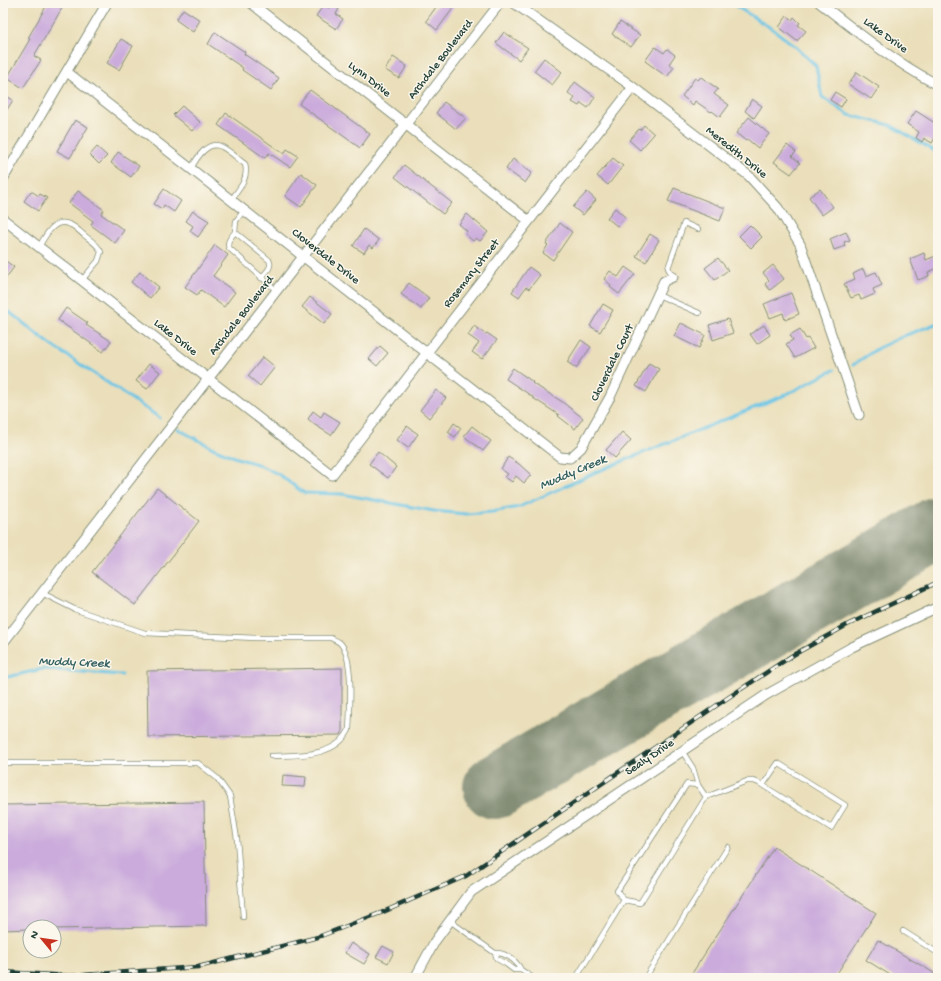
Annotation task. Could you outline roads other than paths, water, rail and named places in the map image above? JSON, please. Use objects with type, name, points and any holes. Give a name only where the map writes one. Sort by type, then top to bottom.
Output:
[{"type":"street","points":[[3,179],[107,3]]},
{"type":"street","name":"Lynn Drive","points":[[251,3],[529,221]]},
{"type":"street","name":"Archdale Boulevard","points":[[3,643],[500,3]]},
{"type":"street","name":"Meredith Drive","points":[[514,3],[633,87],[749,176],[778,208],[800,244],[859,415]]},
{"type":"street","name":"Lake Drive","points":[[820,3],[905,66],[938,85]]},
{"type":"street","name":"Cloverdale Drive","points":[[67,72],[560,457],[570,458]]},
{"type":"street","name":"Rosemary Street","points":[[332,475],[633,87]]},
{"type":"street","name":"Lake Drive","points":[[3,219],[332,475]]},
{"type":"street","name":"Cloverdale Court","points":[[570,458],[580,448],[610,397],[664,281],[673,277]]},
{"type":"street","name":"Sealy Drive","points":[[415,978],[435,941],[471,892],[766,695],[852,647],[938,607]]},
{"type":"lane","points":[[191,169],[202,152],[207,148],[216,145],[222,147],[245,164],[245,179],[231,200]]},
{"type":"lane","points":[[244,210],[236,221],[234,232],[229,240],[229,248],[277,291]]},
{"type":"lane","points":[[39,247],[44,238],[55,225],[60,223],[71,225],[97,245],[101,252],[98,261],[82,281]]},
{"type":"lane","points":[[673,277],[668,268],[684,223],[698,229]]},
{"type":"lane","points":[[234,232],[269,260],[270,267],[261,278]]},
{"type":"lane","points":[[658,295],[699,313]]},
{"type":"lane","points":[[42,593],[74,610],[145,633],[256,638],[331,638],[341,643],[347,653],[350,680],[349,730],[345,738],[337,745],[312,754],[270,756]]},
{"type":"lane","points":[[682,751],[693,768],[698,785],[706,797]]},
{"type":"lane","points":[[3,763],[198,763],[217,778],[230,796],[237,839],[243,917]]},
{"type":"lane","points":[[698,785],[687,784],[617,891],[624,900],[640,902],[706,797],[747,781],[754,781],[763,785],[831,828],[846,805],[778,763],[763,785]]},
{"type":"lane","points":[[645,978],[728,846]]},
{"type":"lane","points":[[576,978],[624,900]]},
{"type":"lane","points":[[450,921],[495,953],[497,959],[514,970],[521,970],[533,978]]},
{"type":"lane","points":[[903,931],[938,952]]},
{"type":"waterway","points":[[731,3],[774,30],[795,46],[816,66],[822,97],[849,115],[890,125],[938,153]]},
{"type":"waterway","points":[[3,307],[50,344],[160,418]]},
{"type":"waterway","name":"Muddy Creek","points":[[853,365],[878,348],[906,335],[938,323]]},
{"type":"waterway","name":"Muddy Creek","points":[[178,429],[213,448],[257,464],[278,474],[304,493],[342,494],[434,511],[466,514],[492,512],[519,507],[601,470],[785,395],[834,370]]},
{"type":"waterway","name":"Muddy Creek","points":[[3,678],[43,669],[122,675]]},
{"type":"railway","points":[[3,972],[70,976],[198,967],[318,937],[383,912],[466,876],[793,655],[847,625],[938,582]]}]
